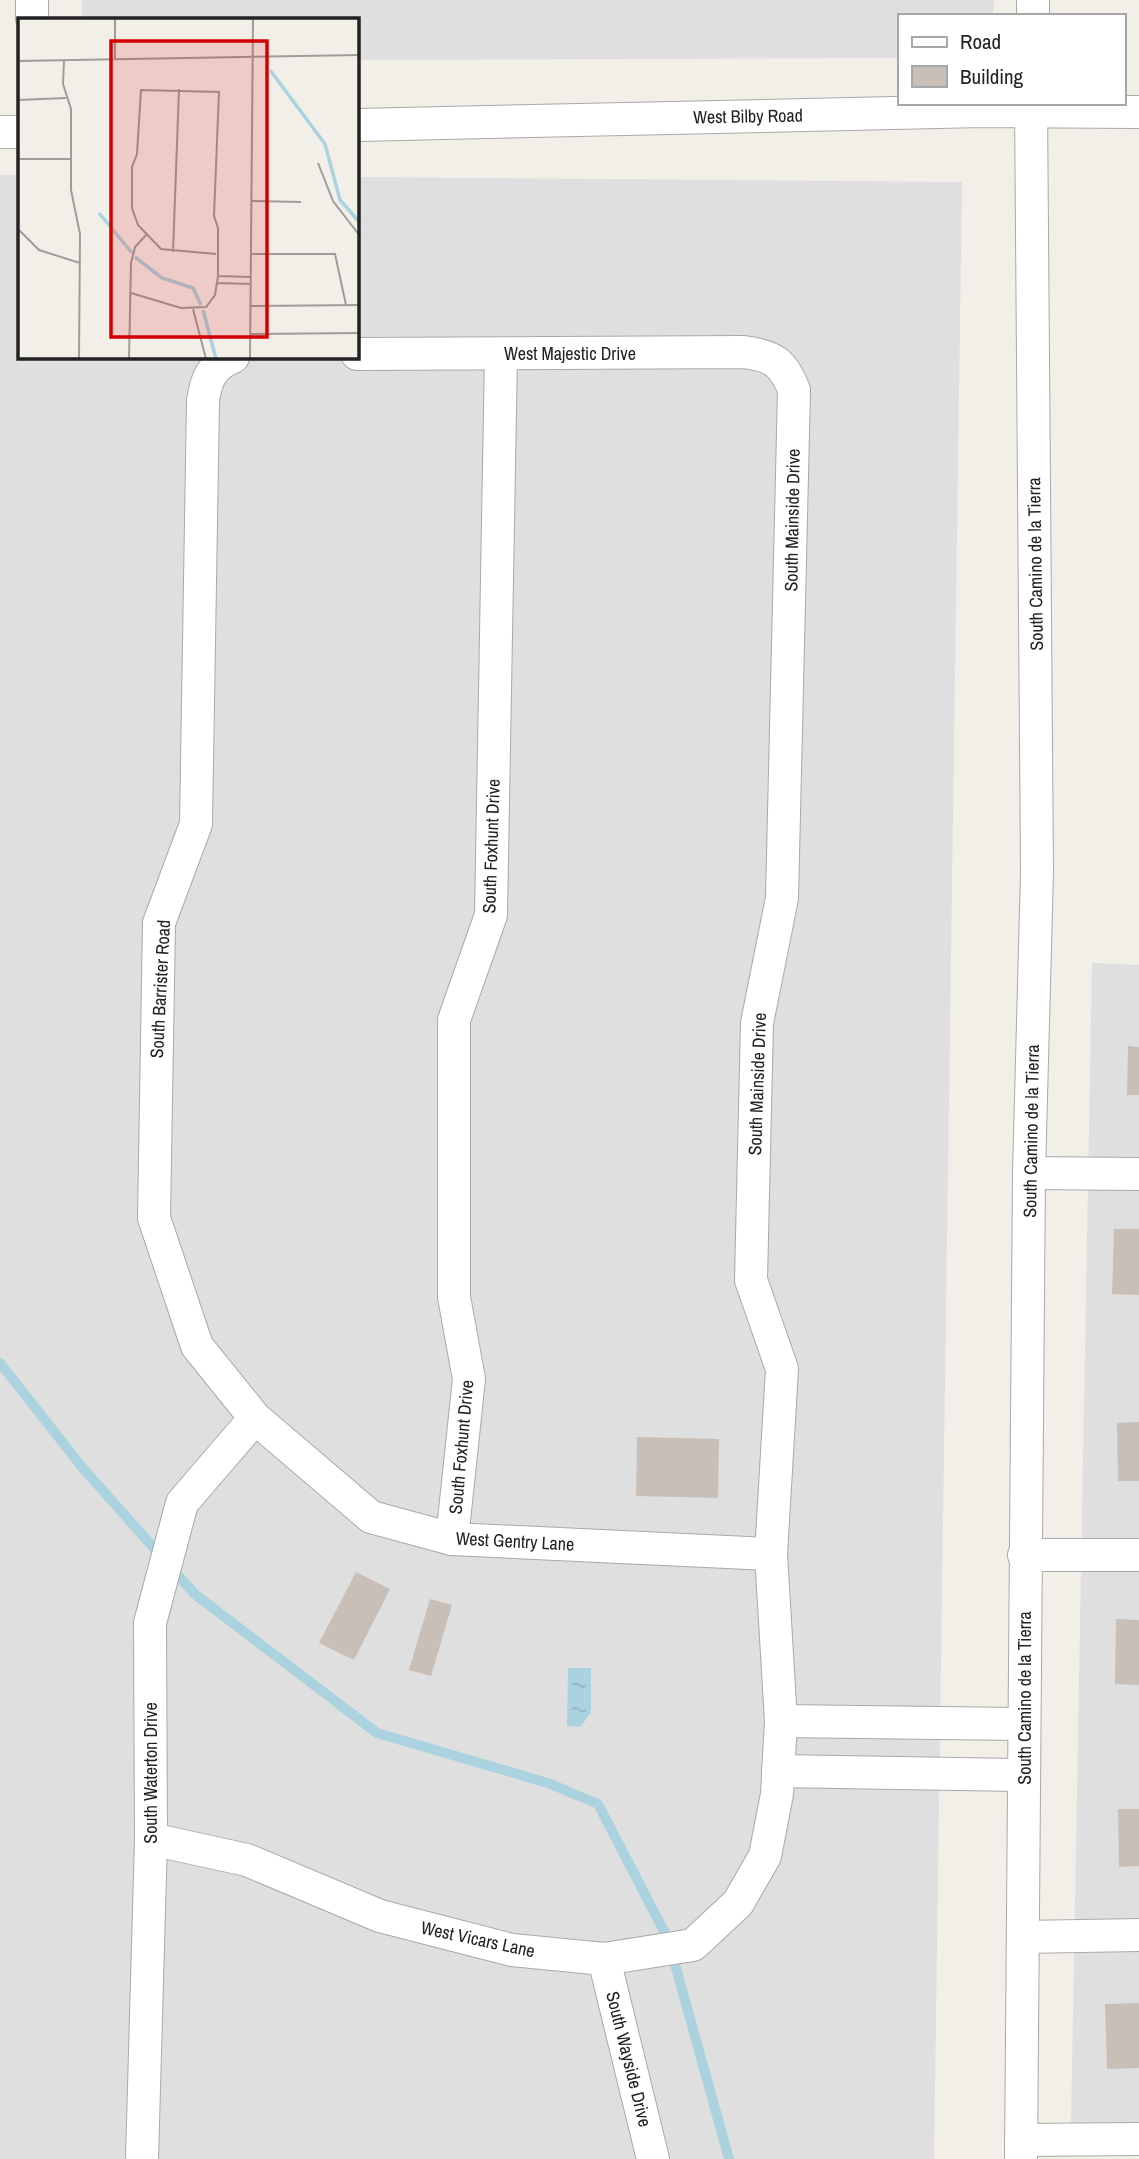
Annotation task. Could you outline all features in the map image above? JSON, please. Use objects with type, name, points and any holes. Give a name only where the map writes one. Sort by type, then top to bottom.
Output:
[{"type":"street","points":[[32,0],[32,18]]},
{"type":"street","name":"West Bilby Road","points":[[359,125],[1030,108],[1139,112]]},
{"type":"street","name":"South Camino de la Tierra","points":[[1021,2149],[1024,1555],[1029,1173],[1037,872],[1030,108]]},
{"type":"street","points":[[0,132],[18,132]]},
{"type":"street","name":"West Majestic Drive","points":[[359,354],[744,352],[764,355],[781,364]]},
{"type":"street","name":"South Foxhunt Drive","points":[[452,1539],[469,1380],[454,1297],[454,1020],[491,915],[501,354]]},
{"type":"street","name":"South Mainside Drive","points":[[781,364],[794,390],[795,411],[782,898],[757,1023],[751,1279],[782,1369],[771,1554],[781,1721]]},
{"type":"street","name":"South Barrister Road","points":[[222,365],[205,385],[202,422],[196,824],[159,923],[154,1218],[197,1346],[255,1418]]},
{"type":"street","points":[[1029,1173],[1139,1174]]},
{"type":"street","name":"West Gentry Lane","points":[[255,1418],[372,1517],[452,1539],[771,1554]]},
{"type":"street","name":"South Waterton Drive","points":[[142,2159],[151,1839],[150,1623],[181,1503],[255,1418]]},
{"type":"street","points":[[1024,1555],[1139,1555]]},
{"type":"street","points":[[781,1721],[1024,1724]]},
{"type":"street","name":"West Vicars Lane","points":[[151,1839],[247,1860],[380,1916],[512,1950],[604,1959],[693,1945],[738,1903],[765,1856],[777,1794],[781,1721]]},
{"type":"street","points":[[778,1771],[1024,1775]]},
{"type":"street","points":[[1023,1937],[1139,1935]]},
{"type":"street","name":"South Wayside Drive","points":[[604,1959],[653,2159]]},
{"type":"street","points":[[1021,2149],[1139,2139]]},
{"type":"shaded area","points":[[82,0],[994,0],[993,14],[898,14],[898,58],[359,60],[359,18],[82,18]]},
{"type":"shaded area","points":[[0,175],[18,175],[18,359],[359,359],[359,177],[962,182],[934,2159],[0,2159]]},
{"type":"shaded area","points":[[1092,963],[1139,965],[1139,2123],[1071,2124]]},
{"type":"water","points":[[568,1668],[591,1668],[591,1713],[580,1727],[567,1726]]},
{"type":"building","points":[[1128,1046],[1139,1047],[1139,1095],[1127,1095]]},
{"type":"building","points":[[1114,1229],[1139,1229],[1139,1295],[1112,1294]]},
{"type":"building","points":[[1139,1422],[1139,1481],[1118,1481],[1117,1423]]},
{"type":"building","points":[[637,1437],[719,1439],[718,1498],[636,1496]]},
{"type":"building","points":[[356,1572],[390,1589],[354,1660],[319,1643]]},
{"type":"building","points":[[430,1599],[452,1605],[431,1676],[409,1670]]},
{"type":"building","points":[[1116,1619],[1139,1620],[1139,1685],[1115,1684]]},
{"type":"building","points":[[1118,1809],[1139,1809],[1139,1866],[1119,1867]]},
{"type":"building","points":[[1139,2003],[1139,2068],[1107,2069],[1105,2004]]},
{"type":"waterway","points":[[0,1363],[82,1467],[161,1556]]},
{"type":"waterway","points":[[171,1568],[196,1595],[377,1733],[548,1783],[598,1804],[668,1939],[729,2159]]}]
